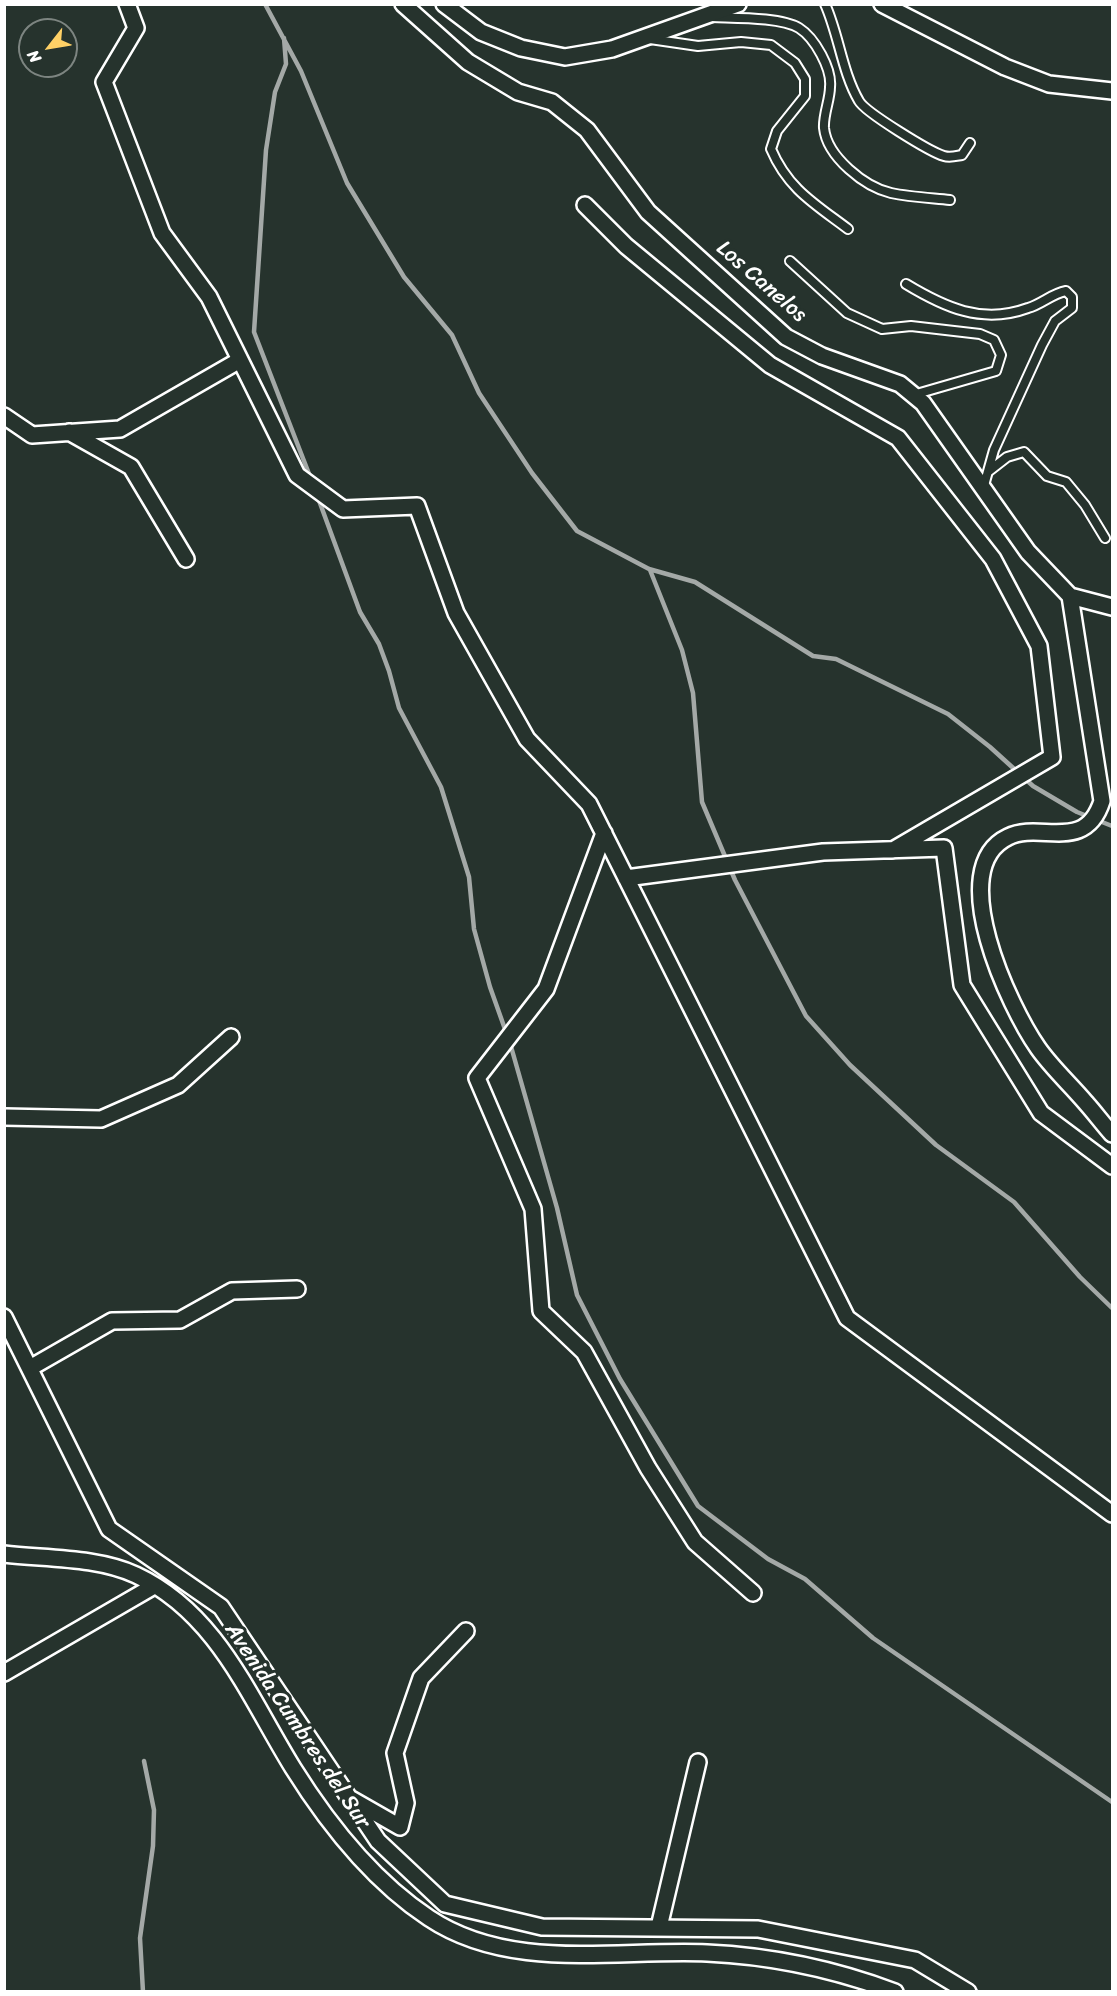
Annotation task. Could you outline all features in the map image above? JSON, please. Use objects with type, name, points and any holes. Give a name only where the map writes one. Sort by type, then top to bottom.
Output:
[{"type":"street","points":[[127,4],[136,28],[104,82],[162,233],[209,297],[297,475],[343,509],[417,506],[456,613],[527,739],[589,804],[847,1318],[1113,1514]]},
{"type":"street","name":"Los Canelos","points":[[403,4],[468,62],[518,92],[552,102],[587,129],[648,212],[786,337],[822,356],[900,384],[923,403],[1028,552],[1070,596]]},
{"type":"street","points":[[444,4],[481,32],[521,48],[565,57],[612,49],[738,4]]},
{"type":"street","points":[[882,4],[1005,67],[1049,84],[1113,91]]},
{"type":"street","points":[[585,205],[626,246],[770,365],[898,438],[993,559],[1039,646],[1052,757],[893,850]]},
{"type":"street","points":[[4,416],[32,435],[120,429],[240,360]]},
{"type":"street","points":[[69,432],[130,467],[186,560]]},
{"type":"street","points":[[1113,608],[1070,596],[1102,801],[1092,821],[1078,830],[1037,834],[1018,833],[1000,841],[991,852],[984,867],[981,901],[994,961],[1025,1028],[1052,1067],[1113,1134]]},
{"type":"street","points":[[604,833],[546,989],[477,1078],[533,1209],[541,1311],[584,1353],[648,1468],[695,1542],[753,1593]]},
{"type":"street","points":[[626,878],[822,852],[944,848],[962,985],[1041,1113],[1113,1166]]},
{"type":"street","points":[[4,1117],[101,1119],[178,1085],[231,1037]]},
{"type":"street","points":[[30,1368],[112,1321],[180,1320],[232,1291],[297,1288]]},
{"type":"street","points":[[4,1317],[109,1529],[221,1607],[378,1841],[445,1904],[542,1927],[758,1929],[915,1960],[968,1992]]},
{"type":"street","name":"Avenida Cumbres del Sur","points":[[4,1554],[107,1566],[137,1576],[154,1586],[200,1623],[230,1659],[293,1768],[351,1846],[404,1898],[448,1929],[487,1944],[529,1952],[704,1953],[775,1959],[839,1973],[896,1992]]},
{"type":"street","points":[[4,1673],[154,1586]]},
{"type":"street","points":[[348,1798],[400,1827],[406,1803],[395,1753],[421,1678],[466,1631]]},
{"type":"street","points":[[659,1927],[698,1761]]},
{"type":"lane","points":[[825,4],[843,53],[851,86],[861,104],[929,150],[947,157],[962,155],[970,143]]},
{"type":"lane","points":[[702,16],[776,22],[799,28],[822,54],[831,85],[824,129],[834,151],[847,168],[867,183],[890,192],[950,200]]},
{"type":"lane","points":[[643,38],[698,46],[741,42],[771,45],[795,63],[805,79],[805,96],[777,131],[771,149],[781,171],[802,195],[848,229]]},
{"type":"lane","points":[[790,261],[847,313],[882,329],[911,326],[980,334],[994,340],[1001,356],[996,371],[913,395]]},
{"type":"lane","points":[[906,284],[940,304],[971,314],[994,315],[1029,308],[1056,293],[1066,291],[1072,297],[1072,308],[1055,321],[1042,345],[994,450],[983,489]]},
{"type":"lane","points":[[989,471],[1007,457],[1024,453],[1047,476],[1066,482],[1085,505],[1105,538]]},
{"type":"waterway","points":[[265,4],[301,71],[347,183],[404,277],[452,335],[479,393],[532,473],[577,531],[649,569],[695,582],[813,656],[836,659],[948,714],[990,747],[1033,786],[1077,812],[1112,826]]},
{"type":"waterway","points":[[284,38],[286,64],[275,92],[266,150],[254,332],[311,479]]},
{"type":"waterway","points":[[317,495],[360,612],[379,644],[399,708],[441,787],[469,877],[474,929],[490,987],[506,1032]]},
{"type":"waterway","points":[[650,570],[682,650],[693,693],[702,802],[735,880],[806,1016],[850,1065],[936,1145],[1014,1202],[1080,1277],[1112,1308]]},
{"type":"waterway","points":[[510,1043],[557,1208],[577,1295],[620,1379],[698,1506],[768,1559],[805,1579],[873,1638],[1112,1802]]},
{"type":"waterway","points":[[143,1992],[140,1938],[153,1846],[154,1810],[144,1761]]}]
